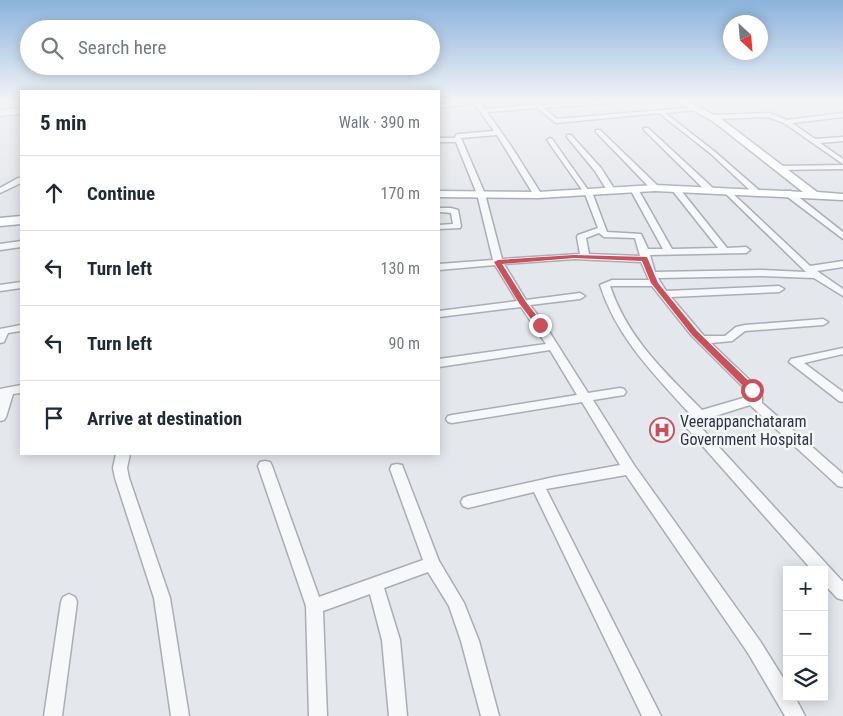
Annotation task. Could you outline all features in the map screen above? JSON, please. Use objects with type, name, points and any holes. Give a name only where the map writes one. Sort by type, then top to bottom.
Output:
[{"type":"street","points":[[480,134],[458,136],[458,140],[481,194],[498,262],[586,398],[629,469],[754,648],[796,716]]},
{"type":"street","points":[[500,134],[538,195]]},
{"type":"street","points":[[601,134],[655,188]]},
{"type":"street","points":[[652,134],[711,191]]},
{"type":"street","points":[[690,134],[757,192]]},
{"type":"street","points":[[735,134],[813,194]]},
{"type":"street","points":[[804,134],[841,159]]},
{"type":"street","points":[[569,136],[598,170],[611,190]]},
{"type":"street","points":[[814,141],[843,139]]},
{"type":"street","points":[[440,140],[458,140]]},
{"type":"street","points":[[550,140],[587,192],[604,234],[638,236],[653,279],[701,339],[752,390],[760,407],[843,482]]},
{"type":"street","points":[[778,168],[843,167]]},
{"type":"street","points":[[2,190],[20,181]]},
{"type":"street","points":[[2,190],[20,187]]},
{"type":"street","points":[[440,194],[538,195],[655,188],[813,194],[843,197]]},
{"type":"street","points":[[634,189],[669,251]]},
{"type":"street","points":[[676,190],[724,250]]},
{"type":"street","points":[[729,192],[808,269],[843,293]]},
{"type":"street","points":[[788,193],[843,236]]},
{"type":"street","points":[[440,210],[452,210],[455,212],[456,226],[440,226]]},
{"type":"street","points":[[0,222],[20,220]]},
{"type":"street","points":[[585,257],[582,237],[603,229]]},
{"type":"street","points":[[0,247],[20,244]]},
{"type":"street","points":[[440,267],[498,262],[645,255],[669,251],[746,250]]},
{"type":"street","points":[[808,269],[843,264]]},
{"type":"street","points":[[700,416],[633,343],[618,320],[605,286],[612,283],[653,279],[761,273],[817,275]]},
{"type":"street","points":[[0,288],[20,285]]},
{"type":"street","points":[[664,294],[779,289]]},
{"type":"street","points":[[440,314],[580,296]]},
{"type":"street","points":[[701,339],[728,338],[734,335],[738,329],[745,328],[823,322]]},
{"type":"street","points":[[1,334],[20,328]]},
{"type":"street","points":[[440,362],[553,346]]},
{"type":"street","points":[[843,351],[795,362],[843,398]]},
{"type":"street","points":[[0,417],[4,392],[20,389]]},
{"type":"street","points":[[452,419],[620,392]]},
{"type":"street","points":[[755,399],[691,419],[690,423],[818,566]]},
{"type":"street","points":[[123,455],[120,468],[122,478],[162,598],[180,716]]},
{"type":"street","points":[[265,466],[314,606],[318,716]]},
{"type":"street","points":[[397,469],[432,564],[456,603],[470,641],[490,716]]},
{"type":"street","points":[[468,502],[629,469]]},
{"type":"street","points":[[538,487],[652,716]]},
{"type":"street","points":[[314,606],[432,564]]},
{"type":"street","points":[[828,576],[843,593]]},
{"type":"street","points":[[376,584],[391,640],[398,716]]},
{"type":"street","points":[[53,716],[69,602]]},
{"type":"place","name":"Veerappanchataram Government Hospital","points":[[662,430]]},
{"type":"route","points":[[540,325],[523,303],[498,262],[574,256],[645,259],[655,283],[694,333],[752,390]]}]
